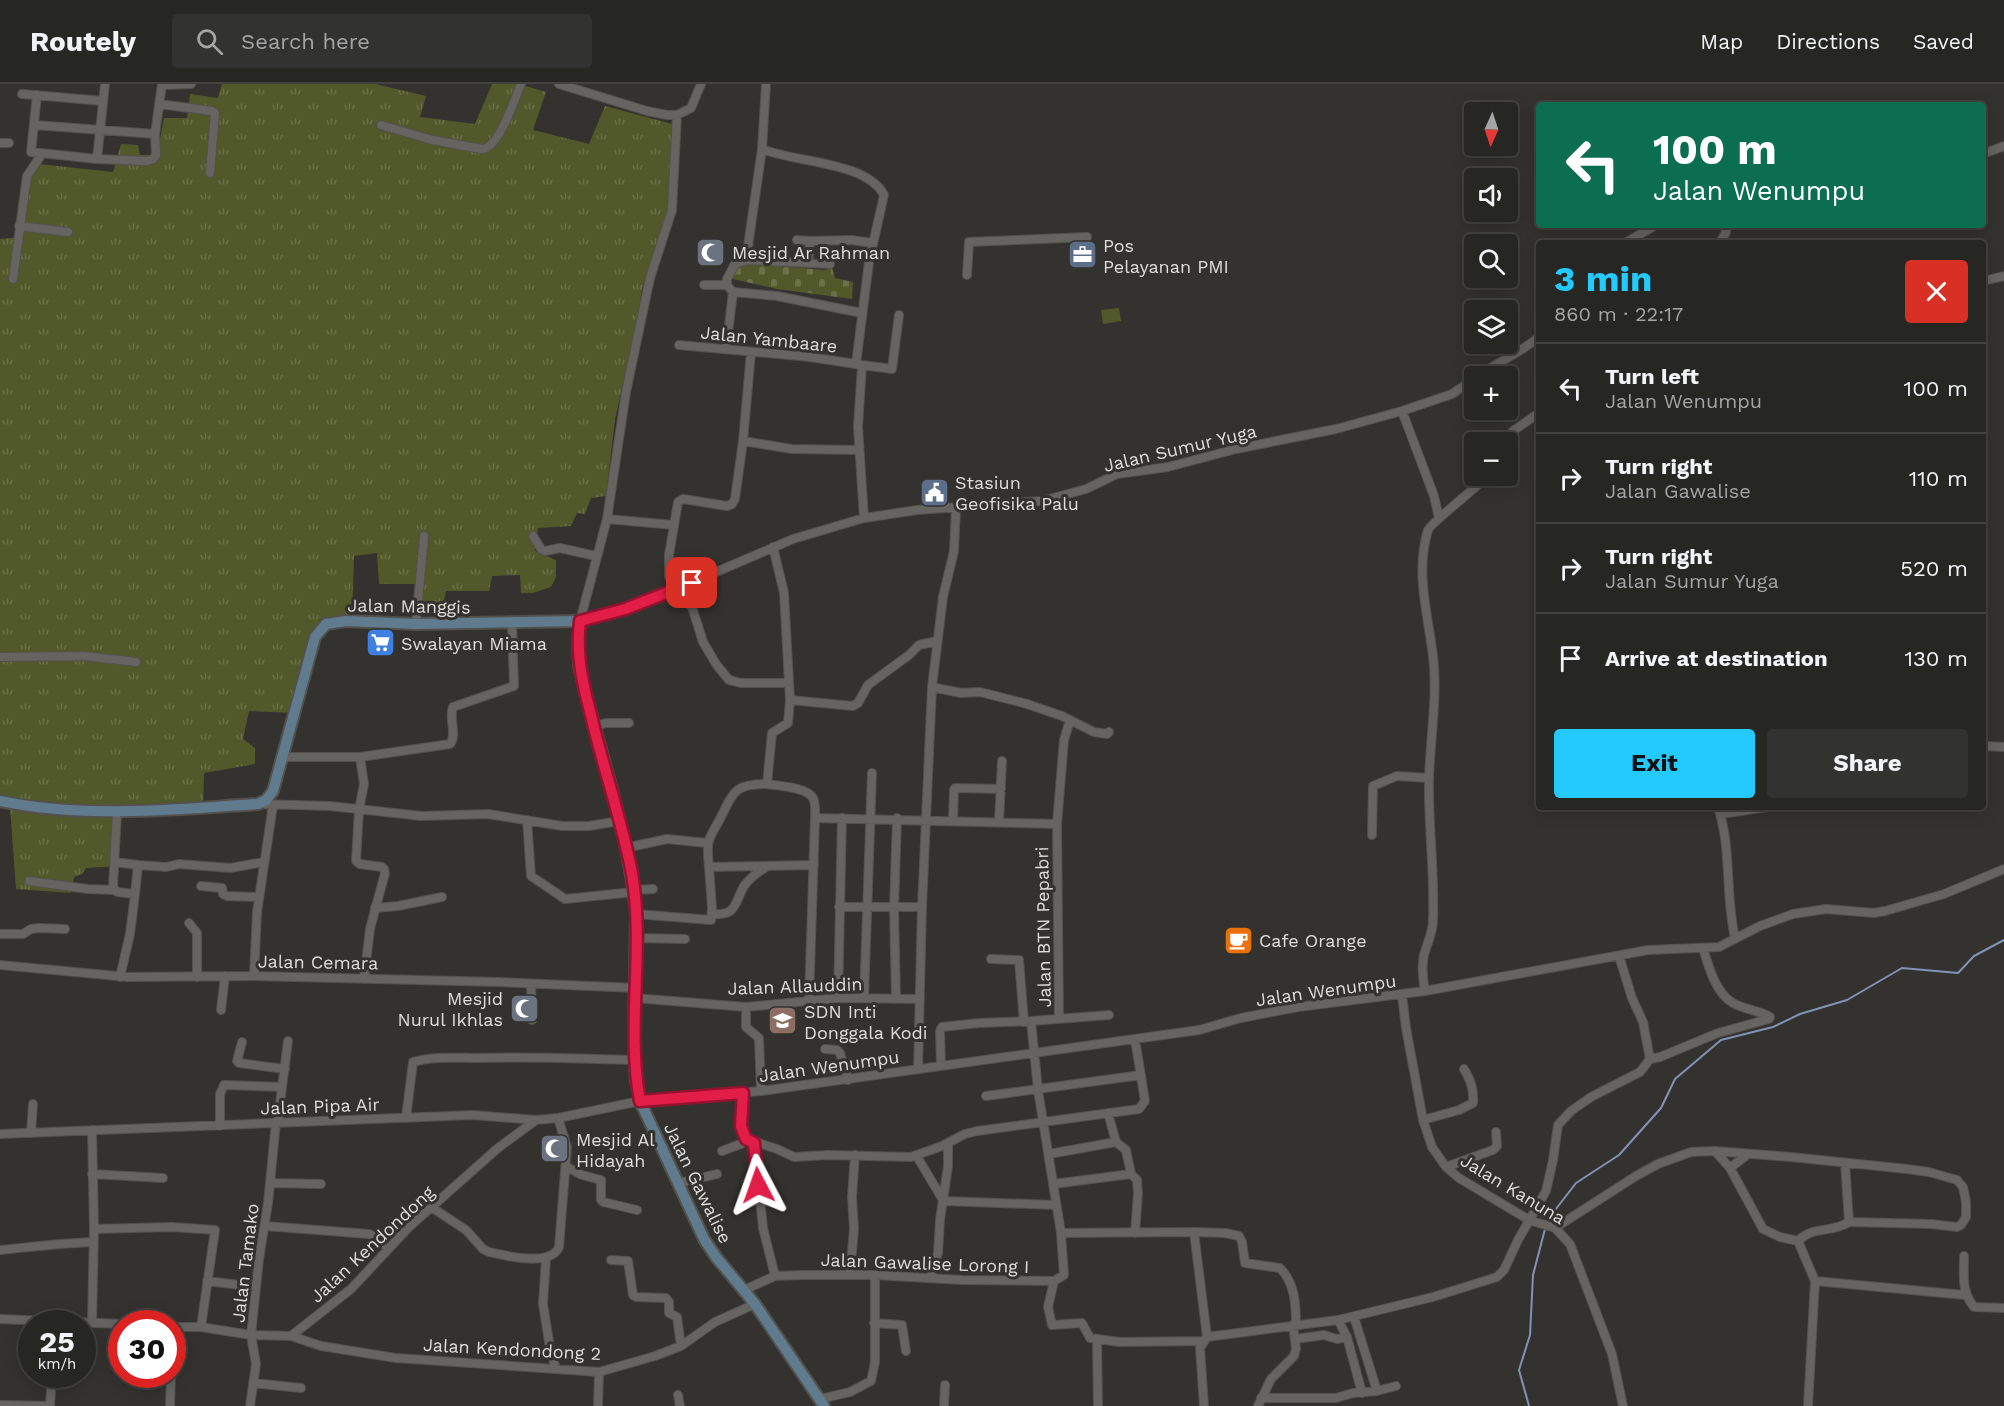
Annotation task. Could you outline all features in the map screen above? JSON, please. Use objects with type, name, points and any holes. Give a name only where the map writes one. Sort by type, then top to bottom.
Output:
[{"type":"street","points":[[97,159],[105,84]]},
{"type":"street","points":[[37,95],[31,152],[97,159],[153,159],[156,155],[155,134],[162,85],[191,84]]},
{"type":"street","points":[[381,125],[432,140],[482,149],[488,148],[493,144],[509,114],[521,84]]},
{"type":"street","points":[[559,84],[583,87],[647,111],[677,115],[691,108],[701,84]]},
{"type":"street","points":[[746,260],[762,149],[766,84]]},
{"type":"street","points":[[22,94],[103,101]]},
{"type":"street","points":[[159,104],[215,113],[210,173]]},
{"type":"street","name":"Jalan Gawalise","points":[[677,115],[672,210],[650,278],[626,392],[607,519],[580,621],[578,659],[593,727],[619,821],[634,891],[636,914],[634,1060],[640,1101],[704,1239],[755,1304],[822,1402]]},
{"type":"street","points":[[35,125],[155,134]]},
{"type":"street","points":[[1986,153],[2004,146]]},
{"type":"street","points":[[762,149],[777,155],[860,174],[879,185],[884,195],[873,243],[862,313],[858,419],[864,518]]},
{"type":"street","points":[[13,279],[27,176],[42,154]]},
{"type":"street","points":[[19,226],[68,232]]},
{"type":"street","points":[[1630,240],[1651,228]]},
{"type":"street","points":[[967,275],[969,242],[1087,237]]},
{"type":"street","points":[[797,240],[810,242],[851,240],[873,243]]},
{"type":"street","points":[[808,263],[810,242]]},
{"type":"street","points":[[727,285],[727,279],[735,264],[746,260],[830,264]]},
{"type":"street","points":[[1986,280],[2004,276]]},
{"type":"street","points":[[704,285],[727,285],[734,292],[777,296],[862,313]]},
{"type":"street","points":[[726,349],[734,292]]},
{"type":"street","name":"Jalan Yambaare","points":[[679,345],[810,357],[891,369],[899,315]]},
{"type":"street","name":"Jalan Sumur Yuga","points":[[1492,366],[1524,349],[1536,339]]},
{"type":"street","points":[[751,352],[735,499],[727,506],[681,499],[678,502],[668,567],[674,591],[692,607],[703,642],[729,680],[741,683],[789,683]]},
{"type":"street","name":"Jalan Sumur Yuga","points":[[580,621],[616,612],[674,591],[773,547],[864,518],[917,510],[1042,501],[1086,489],[1117,474],[1168,467],[1236,449],[1336,429],[1402,411],[1452,394],[1464,386]]},
{"type":"street","points":[[1402,411],[1434,496],[1439,518]]},
{"type":"street","points":[[1513,432],[1536,415]]},
{"type":"street","points":[[743,441],[792,449],[860,450]]},
{"type":"street","points":[[1425,992],[1424,957],[1432,934],[1434,912],[1429,778],[1435,674],[1422,586],[1422,565],[1429,526],[1476,486]]},
{"type":"street","points":[[918,1069],[922,908],[932,687],[943,597],[954,551],[956,508]]},
{"type":"street","points":[[607,519],[674,525]]},
{"type":"street","points":[[416,624],[424,536]]},
{"type":"street","points":[[533,536],[541,549],[545,551],[560,548],[596,556]]},
{"type":"street","points":[[767,784],[772,733],[788,723],[790,700],[784,593],[773,547]]},
{"type":"street","name":"Jalan Manggis","points":[[258,804],[270,796],[313,645],[320,629],[326,624],[346,621],[416,624],[580,621]]},
{"type":"street","points":[[282,757],[360,757],[452,743],[451,711],[453,706],[514,686],[512,623]]},
{"type":"street","points":[[790,700],[855,705],[868,685],[919,645],[936,641]]},
{"type":"street","points":[[0,657],[84,656],[136,662]]},
{"type":"street","points":[[932,687],[961,693],[980,692],[1040,708],[1094,732],[1107,734],[1109,732]]},
{"type":"street","points":[[1057,824],[1064,740],[1070,720]]},
{"type":"street","points":[[593,727],[606,723],[629,723]]},
{"type":"street","points":[[1986,746],[2004,747]]},
{"type":"street","points":[[360,757],[364,784],[359,810],[356,861],[384,869],[385,873],[370,929],[364,979]]},
{"type":"street","points":[[999,822],[1002,761]]},
{"type":"street","points":[[864,998],[872,773]]},
{"type":"street","points":[[1372,835],[1373,786],[1397,776],[1429,778]]},
{"type":"street","points":[[636,914],[709,920],[712,914],[707,843],[731,795],[755,784],[796,788],[809,794],[813,797],[815,818],[809,1000]]},
{"type":"street","points":[[953,821],[955,788],[1001,789]]},
{"type":"street","points":[[0,801],[50,810],[117,811],[258,804],[330,806],[422,816],[488,814],[544,824],[577,827],[619,821]]},
{"type":"street","points":[[254,976],[259,897],[273,805]]},
{"type":"street","points":[[114,890],[117,811]]},
{"type":"street","points":[[1719,811],[1727,855],[1730,912],[1735,938]]},
{"type":"street","name":"Jalan BTN Pepabri","points":[[815,818],[897,818],[1057,824],[1060,913],[1059,1018]]},
{"type":"street","points":[[838,998],[842,818]]},
{"type":"street","points":[[896,999],[894,908],[897,818]]},
{"type":"street","points":[[527,820],[531,876],[563,898],[653,889]]},
{"type":"street","points":[[625,848],[667,839],[707,843]]},
{"type":"street","points":[[115,862],[166,867],[179,864],[230,868],[264,861]]},
{"type":"street","points":[[120,977],[130,934],[138,865]]},
{"type":"street","points":[[709,867],[814,865]]},
{"type":"street","points":[[712,914],[727,914],[733,910],[745,885],[767,866]]},
{"type":"street","name":"Jalan Wenumpu","points":[[640,1101],[743,1093],[848,1080],[1199,1030],[1241,1018],[1299,1007],[1425,992],[1660,948],[1719,946],[1770,922],[1812,910],[1874,913],[1885,911],[1944,894],[2004,869]]},
{"type":"street","points":[[28,881],[135,894]]},
{"type":"street","points":[[201,886],[222,888],[223,894],[227,896],[259,897]]},
{"type":"street","points":[[375,908],[442,897]]},
{"type":"street","points":[[839,907],[922,908]]},
{"type":"street","points":[[189,923],[197,933],[197,977]]},
{"type":"street","points":[[0,934],[23,934],[31,929],[39,928],[65,930]]},
{"type":"street","points":[[635,938],[686,939]]},
{"type":"street","points":[[1054,1281],[1048,1307],[1052,1325],[1082,1323],[1090,1338],[1120,1342],[1206,1339],[1338,1320],[1454,1292],[1497,1277],[1504,1270],[1546,1191],[1558,1125],[1571,1111],[1591,1097],[1640,1072],[1650,1059],[1718,1033],[1771,1018],[1764,1013],[1733,1003],[1726,997],[1718,985],[1703,948]]},
{"type":"street","points":[[1619,956],[1632,998],[1646,1031],[1650,1059]]},
{"type":"street","points":[[991,959],[1019,960],[1061,1233],[1194,1232],[1226,1233],[1239,1236],[1245,1263],[1281,1268],[1292,1287],[1295,1325],[1294,1356],[1274,1374],[1260,1402],[1336,1398],[1396,1386]]},
{"type":"street","name":"Jalan Cemara","points":[[0,965],[120,977],[254,976],[531,984],[635,993]]},
{"type":"street","points":[[221,1010],[225,976]]},
{"type":"street","points":[[531,984],[532,1020]]},
{"type":"street","name":"Jalan Allauddin","points":[[635,993],[746,1007],[838,998],[920,999]]},
{"type":"street","name":"Jalan Kanuna","points":[[1402,995],[1423,1120],[1432,1147],[1446,1167],[1459,1178],[1529,1220],[1549,1226],[1565,1238],[1574,1252],[1612,1354],[1623,1406]]},
{"type":"street","points":[[746,1007],[746,1027],[759,1038],[761,1091]]},
{"type":"street","points":[[941,1065],[940,1031],[942,1027],[1109,1015]]},
{"type":"street","points":[[743,1093],[741,1126],[746,1139],[754,1143],[777,1149],[794,1157],[855,1155],[911,1157],[977,1131],[1139,1109],[1145,1101],[1135,1039]]},
{"type":"street","name":"Jalan Tamako","points":[[250,1406],[256,1364],[251,1335],[288,1041]]},
{"type":"street","points":[[242,1042],[237,1061],[239,1063],[285,1069]]},
{"type":"street","points":[[825,1049],[837,1050],[840,1053],[848,1080]]},
{"type":"street","points":[[406,1118],[413,1062],[527,1056],[634,1060]]},
{"type":"street","points":[[1423,1120],[1459,1110],[1473,1103],[1474,1092],[1471,1080],[1464,1069]]},
{"type":"street","points":[[986,1095],[1141,1075]]},
{"type":"street","points":[[220,1126],[220,1094],[224,1085],[282,1087]]},
{"type":"street","name":"Jalan Pipa Air","points":[[0,1134],[488,1115],[536,1120],[558,1118],[640,1101]]},
{"type":"street","points":[[31,1134],[33,1104]]},
{"type":"street","points":[[1108,1113],[1116,1142],[1126,1150],[1131,1174],[1137,1180],[1135,1233]]},
{"type":"street","points":[[432,1207],[466,1230],[483,1249],[489,1252],[546,1258],[557,1252],[567,1167],[567,1144],[558,1118]]},
{"type":"street","name":"Jalan Kendondong","points":[[291,1336],[351,1289],[432,1207],[498,1148],[536,1120]]},
{"type":"street","points":[[92,1130],[94,1229],[92,1310]]},
{"type":"street","points":[[1446,1167],[1493,1150],[1497,1146],[1496,1132]]},
{"type":"street","points":[[722,1151],[741,1144],[746,1139]]},
{"type":"street","points":[[1048,1154],[1116,1142]]},
{"type":"street","points":[[754,1143],[763,1228],[774,1276]]},
{"type":"street","points":[[930,1278],[938,1253],[948,1166],[948,1143]]},
{"type":"street","points":[[1715,1151],[1730,1168],[1763,1229],[1798,1242]]},
{"type":"street","points":[[1549,1226],[1658,1164],[1691,1152],[1715,1151],[1907,1169],[1957,1180],[1963,1187],[1966,1217],[1957,1227],[1849,1222],[1835,1229],[1807,1233],[1798,1242]]},
{"type":"street","points":[[1730,1168],[1749,1154]]},
{"type":"street","points":[[850,1274],[854,1229],[852,1197],[855,1155]]},
{"type":"street","points":[[916,1155],[944,1201]]},
{"type":"street","points":[[1845,1163],[1849,1222]]},
{"type":"street","points":[[567,1167],[582,1175],[601,1180],[603,1202],[637,1210]]},
{"type":"street","points":[[92,1174],[163,1178]]},
{"type":"street","points":[[679,1184],[717,1174]]},
{"type":"street","points":[[1053,1184],[1131,1174]]},
{"type":"street","points":[[270,1183],[321,1184]]},
{"type":"street","points":[[944,1201],[1056,1205]]},
{"type":"street","points":[[266,1226],[369,1234],[388,1249]]},
{"type":"street","points":[[94,1229],[172,1227],[214,1229],[216,1232],[201,1327]]},
{"type":"street","points":[[1194,1232],[1206,1339],[1200,1348],[1204,1406]]},
{"type":"street","name":"Jalan Gawalise Lorong I","points":[[744,1290],[774,1276],[850,1274],[1054,1281],[1064,1275],[1061,1233]]},
{"type":"street","points":[[0,1250],[93,1242]]},
{"type":"street","points":[[1798,1242],[1815,1281],[1808,1406]]},
{"type":"street","points":[[1964,1256],[1965,1295],[1974,1307],[2004,1308]]},
{"type":"street","points":[[546,1258],[542,1298],[550,1348],[556,1369]]},
{"type":"street","points":[[610,1260],[628,1261],[633,1295],[666,1298],[669,1302],[669,1313],[677,1317],[681,1346]]},
{"type":"street","points":[[822,1402],[850,1392],[871,1381],[875,1362],[875,1275]]},
{"type":"street","points":[[207,1281],[256,1287]]},
{"type":"street","points":[[1815,1281],[1965,1295]]},
{"type":"street","name":"Jalan Kendondong 2","points":[[291,1336],[321,1346],[396,1358],[599,1372],[681,1346],[716,1322],[755,1304]]},
{"type":"street","points":[[1354,1317],[1377,1391]]},
{"type":"street","points":[[0,1319],[18,1320]]},
{"type":"street","points":[[1338,1320],[1347,1337],[1362,1393]]},
{"type":"street","points":[[874,1323],[902,1325],[906,1351]]},
{"type":"street","points":[[186,1327],[201,1327],[251,1335],[291,1336]]},
{"type":"street","points":[[1295,1339],[1324,1335],[1337,1339],[1347,1337]]},
{"type":"street","points":[[1097,1339],[1098,1406]]},
{"type":"street","points":[[598,1406],[599,1372]]},
{"type":"street","points":[[252,1383],[301,1388]]},
{"type":"street","points":[[945,1385],[945,1406]]},
{"type":"street","points":[[0,1404],[49,1406],[51,1388]]},
{"type":"street","points":[[170,1406],[171,1388]]},
{"type":"street","points":[[678,1395],[680,1406]]},
{"type":"green space","points":[[222,84],[375,84],[426,96],[420,117],[475,124],[492,84],[519,84],[546,92],[533,130],[589,144],[605,106],[672,124],[669,207],[642,289],[637,322],[615,419],[606,496],[591,498],[585,514],[577,513],[571,526],[538,528],[535,551],[556,560],[556,577],[551,587],[533,593],[521,593],[520,575],[492,576],[489,591],[446,591],[443,606],[421,609],[422,584],[379,584],[377,553],[354,556],[352,624],[329,629],[309,646],[294,713],[249,711],[243,739],[255,748],[255,764],[204,773],[203,805],[118,811],[119,866],[86,868],[82,874],[74,877],[71,893],[16,889],[10,807],[0,802],[0,239],[23,237],[30,163],[113,172],[121,144],[138,145],[140,155],[157,155],[164,118],[187,118],[190,94],[218,98]]},
{"type":"green space","points":[[740,264],[824,270],[832,268],[835,278],[853,282],[852,299],[777,289],[733,279],[731,276]]},
{"type":"green space","points":[[1119,308],[1121,321],[1103,324],[1101,310]]},
{"type":"waterway","points":[[1547,1223],[1576,1183],[1619,1155],[1661,1108],[1675,1079],[1721,1040],[1773,1027],[1800,1014],[1847,1000],[1902,968],[1958,973],[1974,956],[2004,940]]},
{"type":"waterway","points":[[1529,1406],[1519,1370],[1530,1335],[1533,1275],[1545,1229]]},
{"type":"place","name":"Mesjid Ar Rahman","points":[[711,252]]},
{"type":"place","name":"Pos Pelayanan PMI","points":[[1082,255]]},
{"type":"place","name":"Stasiun Geofisika Palu","points":[[934,492]]},
{"type":"place","name":"Swalayan Miama","points":[[380,643]]},
{"type":"place","name":"Cafe Orange","points":[[1238,940]]},
{"type":"place","name":"Mesjid Nurul Ikhlas","points":[[524,1008]]},
{"type":"place","name":"SDN Inti Donggala Kodi","points":[[783,1021]]},
{"type":"place","name":"Mesjid Al Hidayah","points":[[555,1149]]},
{"type":"route","points":[[692,583],[625,609],[580,621],[578,659],[593,727],[632,873],[636,914],[634,1060],[640,1101],[743,1093],[741,1126],[746,1139],[754,1143],[758,1185]]}]
